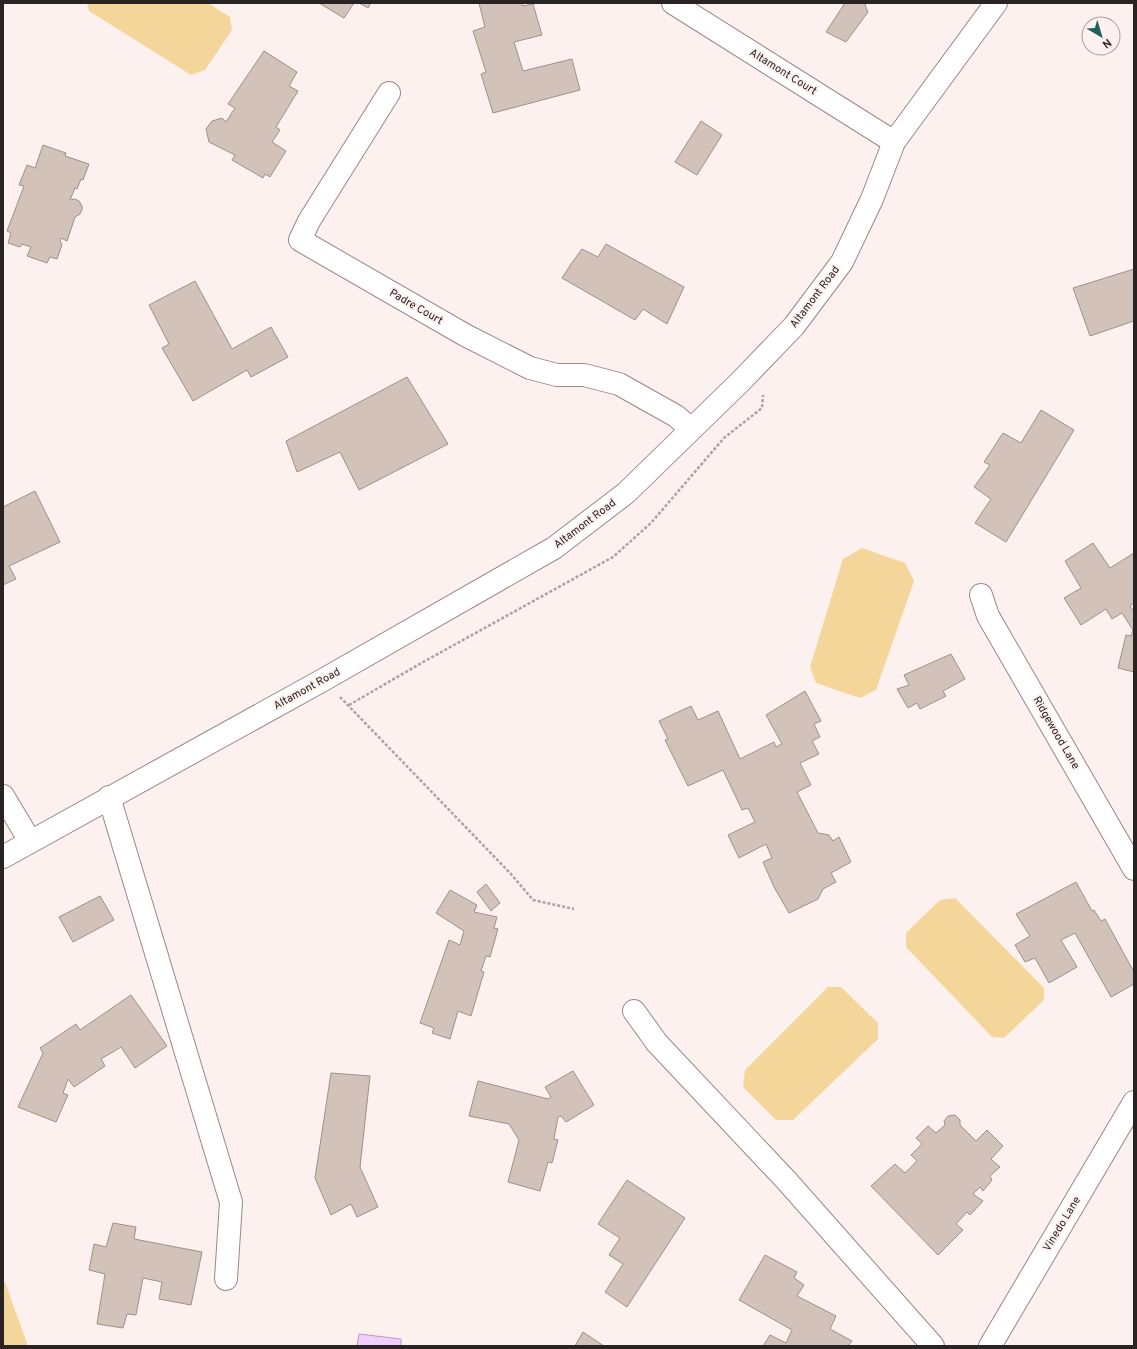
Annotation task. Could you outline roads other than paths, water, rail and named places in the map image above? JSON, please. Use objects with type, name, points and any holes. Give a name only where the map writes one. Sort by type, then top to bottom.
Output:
[{"type":"street","name":"Altamont Court","points":[[673,3],[894,142]]},
{"type":"street","name":"Altamont Road","points":[[3,857],[323,680],[554,548],[626,493],[740,382],[794,326],[842,262],[872,199],[894,142],[996,3]]},
{"type":"street","name":"Padre Court","points":[[389,93],[309,221],[300,240],[465,336],[530,368],[557,375],[584,375],[620,384],[676,416],[691,429]]},
{"type":"street","name":"Ridgewood Lane","points":[[981,595],[988,616],[1134,869]]},
{"type":"street","points":[[3,796],[30,841]]},
{"type":"street","points":[[109,797],[231,1202],[226,1279]]},
{"type":"street","points":[[634,1011],[657,1043],[786,1180],[932,1346]]},
{"type":"street","name":"Vinedo Lane","points":[[990,1346],[1134,1102]]}]
